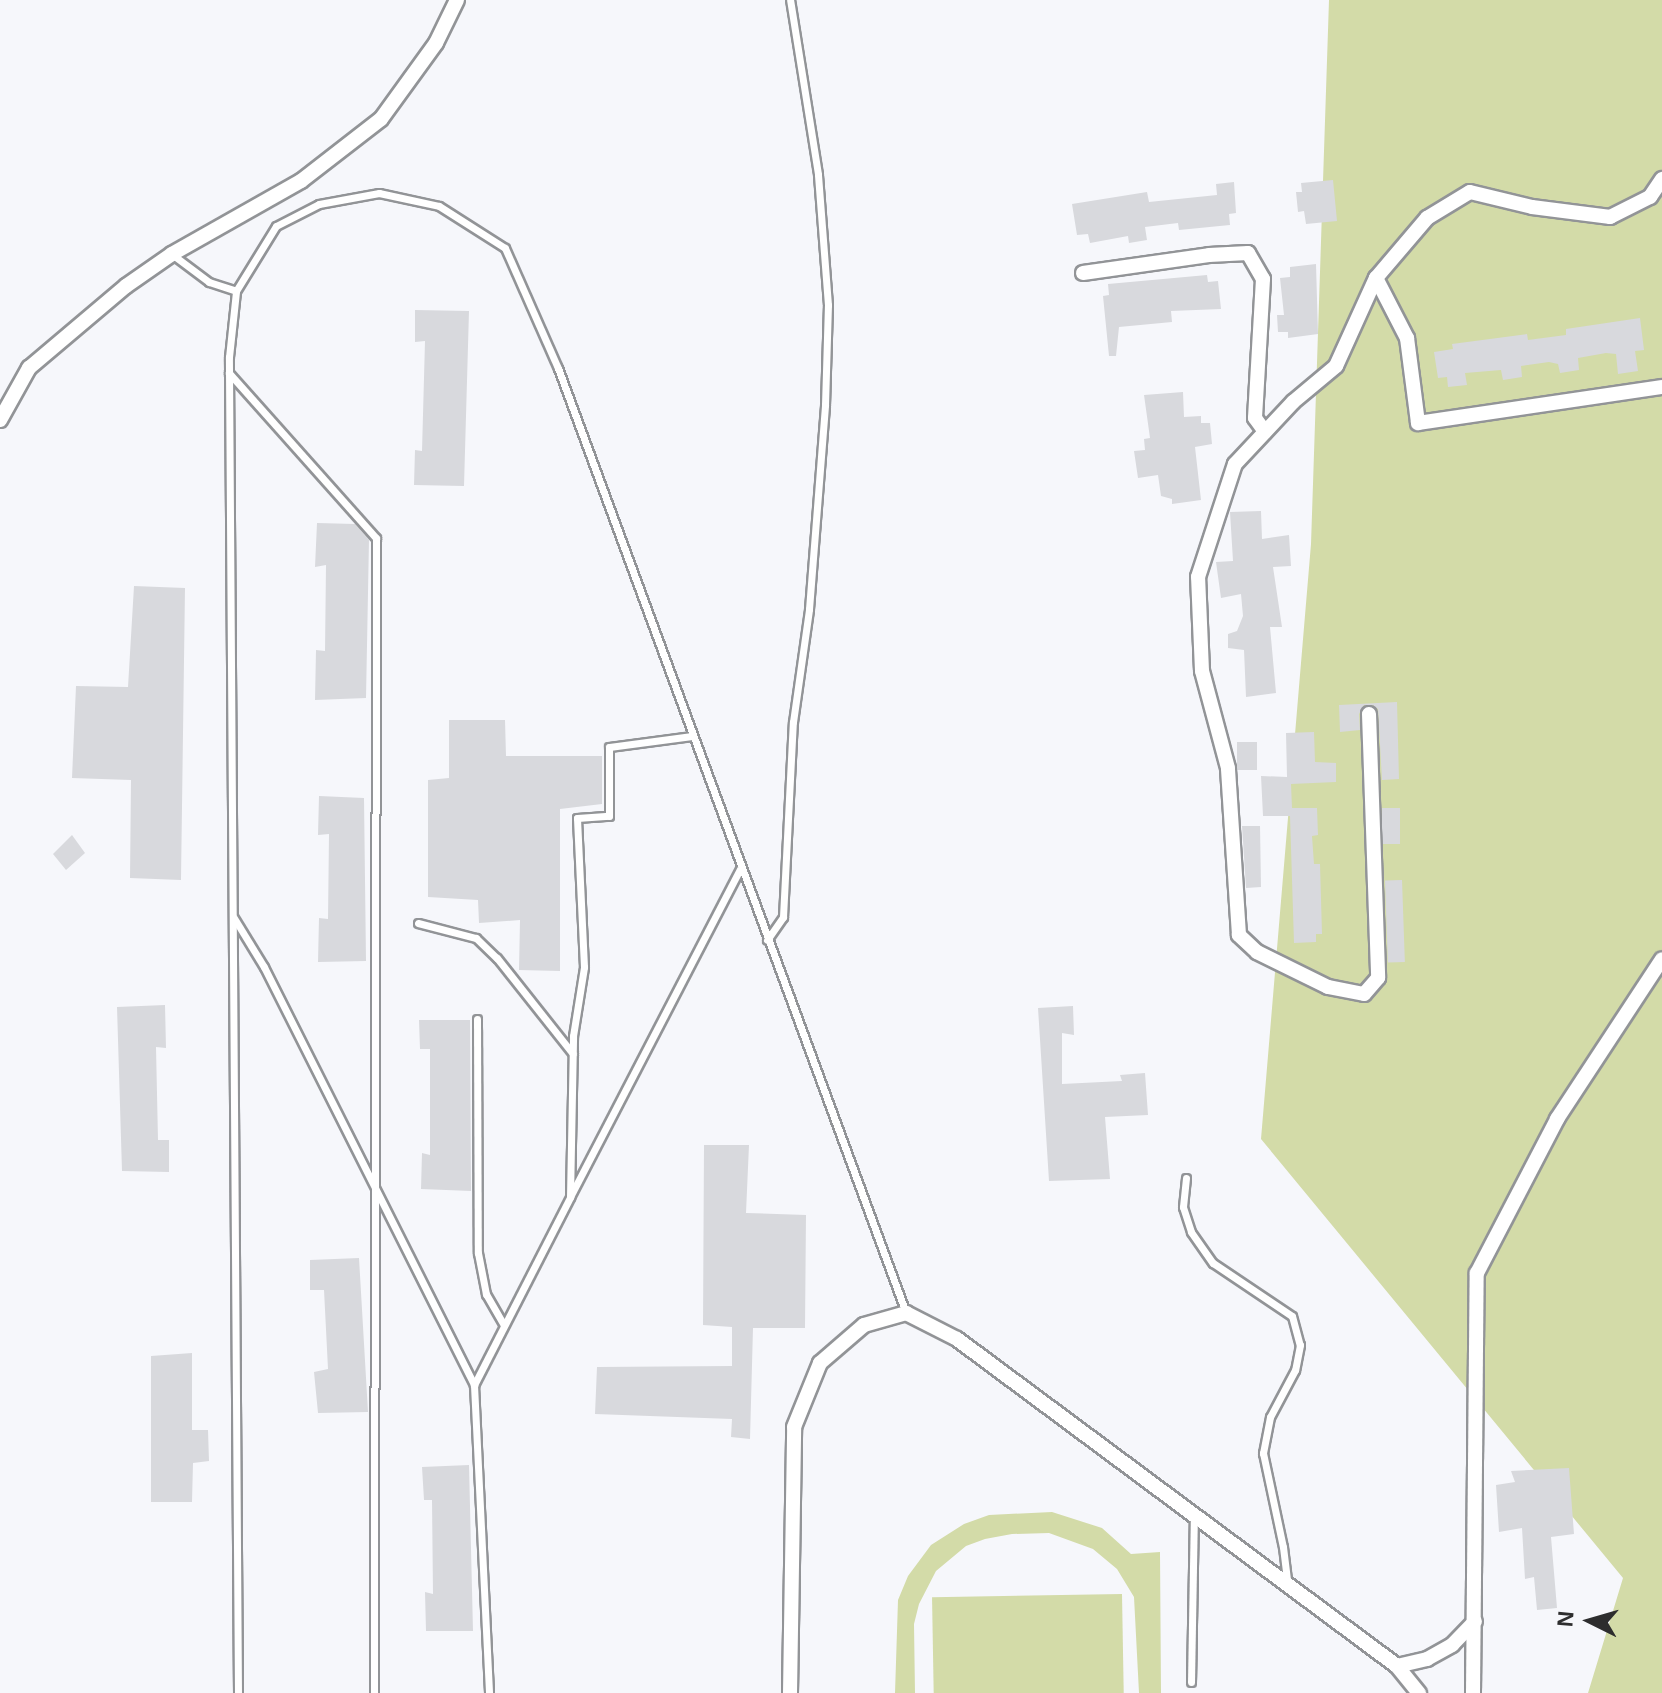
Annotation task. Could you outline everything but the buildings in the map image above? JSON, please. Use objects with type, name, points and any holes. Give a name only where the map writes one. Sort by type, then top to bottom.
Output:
[{"type":"street","points":[[0,420],[29,368],[126,286],[172,254],[301,181],[381,119],[436,43],[457,0]]},
{"type":"street","points":[[1369,714],[1378,978],[1364,994],[1328,987],[1257,952],[1239,935],[1228,768],[1202,671],[1198,577],[1235,464],[1293,402],[1336,366],[1376,278],[1427,218],[1470,192],[1532,207],[1610,217],[1650,197],[1662,179]]},
{"type":"street","points":[[1083,273],[1209,255],[1248,253],[1263,279],[1255,418],[1265,432]]},
{"type":"street","points":[[1376,278],[1407,338],[1418,423],[1662,387]]},
{"type":"street","points":[[1473,1693],[1477,1273],[1557,1119],[1662,959]]},
{"type":"street","points":[[790,1693],[794,1427],[820,1363],[864,1325],[906,1313],[957,1339],[1397,1666],[1419,1693]]},
{"type":"street","points":[[1397,1666],[1427,1659],[1452,1645],[1475,1621]]},
{"type":"lane","points":[[767,940],[783,917],[793,722],[809,609],[825,405],[828,305],[818,174],[790,0]]},
{"type":"lane","points":[[238,1693],[229,373],[236,291],[276,226],[319,204],[379,193],[439,206],[505,248],[558,368],[906,1313]]},
{"type":"lane","points":[[172,254],[209,282],[236,291]]},
{"type":"lane","points":[[229,373],[376,538],[374,1693]]},
{"type":"lane","points":[[570,1197],[573,1054],[584,967],[577,818],[609,816],[609,747],[692,736]]},
{"type":"lane","points":[[474,1385],[740,869]]},
{"type":"lane","points":[[233,916],[264,967],[474,1385],[489,1693]]},
{"type":"lane","points":[[418,923],[476,938],[497,958],[573,1054]]},
{"type":"lane","points":[[477,1019],[478,1253],[486,1294],[504,1325]]},
{"type":"lane","points":[[1186,1178],[1183,1207],[1191,1232],[1213,1263],[1292,1316],[1300,1345],[1295,1370],[1270,1417],[1263,1453],[1283,1547],[1287,1585]]},
{"type":"lane","points":[[1191,1682],[1194,1515]]},
{"type":"green space","points":[[1329,0],[1662,0],[1662,1693],[1588,1693],[1623,1578],[1261,1139],[1311,544]]},
{"type":"green space","points":[[1052,1512],[1102,1528],[1131,1554],[1160,1552],[1161,1693],[1139,1693],[1134,1597],[1117,1569],[1093,1549],[1049,1533],[1012,1534],[985,1539],[966,1546],[936,1571],[919,1604],[914,1624],[915,1693],[895,1693],[898,1600],[908,1576],[931,1545],[964,1524],[989,1515]]},
{"type":"green space","points":[[1122,1594],[1124,1693],[934,1693],[932,1597]]}]
